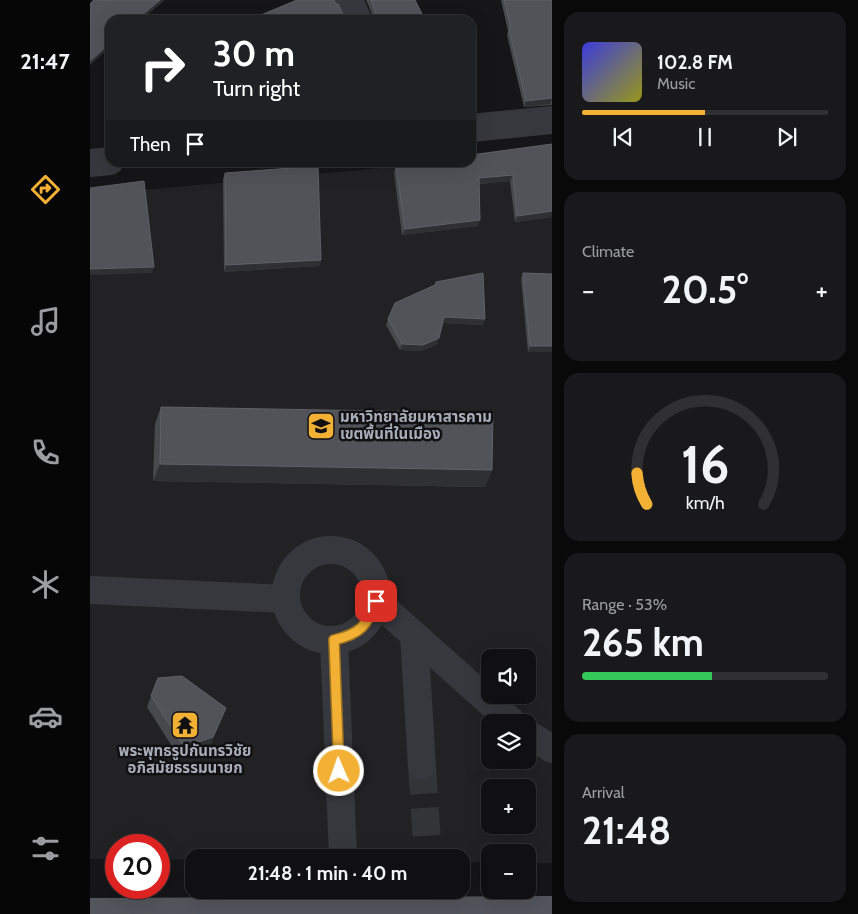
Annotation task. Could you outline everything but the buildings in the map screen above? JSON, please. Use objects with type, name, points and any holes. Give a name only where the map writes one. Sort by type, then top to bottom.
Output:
[{"type":"main road","points":[[90,912],[344,901],[552,910]]},
{"type":"street","points":[[349,0],[356,15]]},
{"type":"street","points":[[476,128],[552,120]]},
{"type":"street","points":[[90,163],[105,162]]},
{"type":"street","points":[[333,550],[354,556],[370,572],[376,586],[376,601],[371,616],[362,628],[349,636],[334,640],[320,639],[307,634],[296,624],[289,612],[286,599],[287,584],[294,570],[304,559],[318,552],[333,550]]},
{"type":"street","points":[[90,590],[286,599]]},
{"type":"street","points":[[376,601],[503,714]]},
{"type":"street","points":[[414,635],[422,766]]},
{"type":"street","points":[[334,640],[343,849]]},
{"type":"street","points":[[536,739],[552,749]]},
{"type":"shaded area","name":"มหาวิทยาลัยมหาสารคาม เขตพื้นที่ในเมือง","points":[[552,151],[552,863],[536,863],[536,844],[481,844],[481,862],[470,862],[470,849],[185,849],[185,860],[170,859],[170,834],[105,834],[105,859],[90,859],[90,195],[392,167],[476,167],[476,161]]},
{"type":"tunnel","points":[[422,766],[427,849]]},
{"type":"tunnel","points":[[430,899],[431,914]]},
{"type":"place","name":"มหาวิทยาลัยมหาสารคาม เขตพื้นที่ในเมือง","points":[[321,426]]},
{"type":"place","name":"พระพุทธรูปกันทรวิชัย อภิสมัยธรรมนายก","points":[[185,725]]},
{"type":"route","points":[[339,771],[334,640],[349,636],[362,628],[371,616],[376,601]]}]
